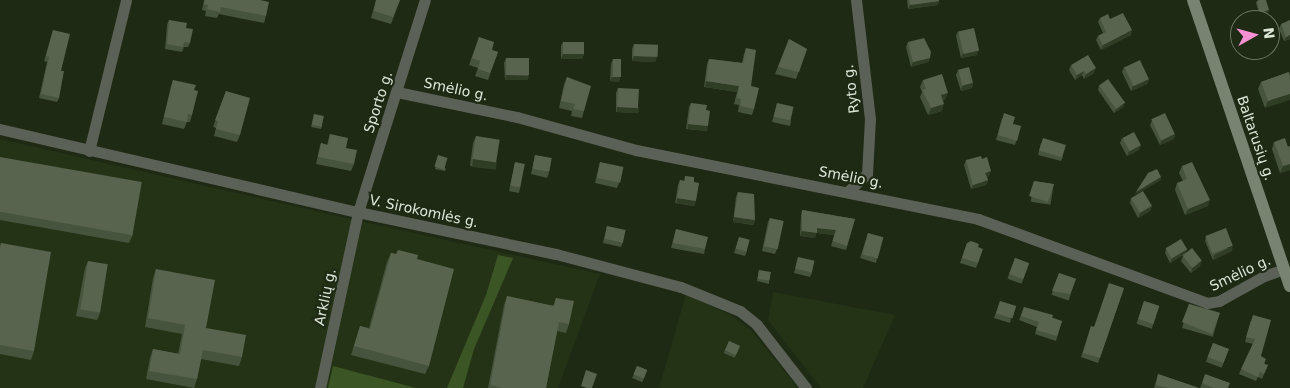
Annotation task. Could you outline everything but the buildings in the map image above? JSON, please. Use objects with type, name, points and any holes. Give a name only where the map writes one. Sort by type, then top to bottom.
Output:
[{"type":"main road","name":"Baltarusių g.","points":[[1193,0],[1290,286]]},
{"type":"street","points":[[89,151],[126,0]]},
{"type":"street","name":"Sporto g.","points":[[358,212],[425,0]]},
{"type":"street","name":"Ryto g.","points":[[856,0],[870,120],[867,174],[875,197]]},
{"type":"street","name":"Smėlio g.","points":[[397,92],[516,117],[636,150],[978,219],[1208,303],[1219,301],[1264,276],[1284,269]]},
{"type":"street","name":"V. Sirokomlės g.","points":[[0,129],[358,212],[574,258],[714,299],[740,311],[757,325],[806,388]]},
{"type":"street","points":[[848,192],[867,174]]},
{"type":"street","name":"Arklių g.","points":[[320,388],[358,212]]},
{"type":"shaded area","points":[[0,139],[600,274],[558,388],[0,388]]},
{"type":"shaded area","points":[[498,255],[513,258],[474,349],[463,388],[447,388],[486,295]]},
{"type":"shaded area","points":[[773,292],[895,315],[863,388],[821,388],[768,320]]},
{"type":"shaded area","points":[[686,294],[729,314],[752,331],[798,388],[659,388]]},
{"type":"shaded area","points":[[333,366],[416,388],[328,388]]}]
